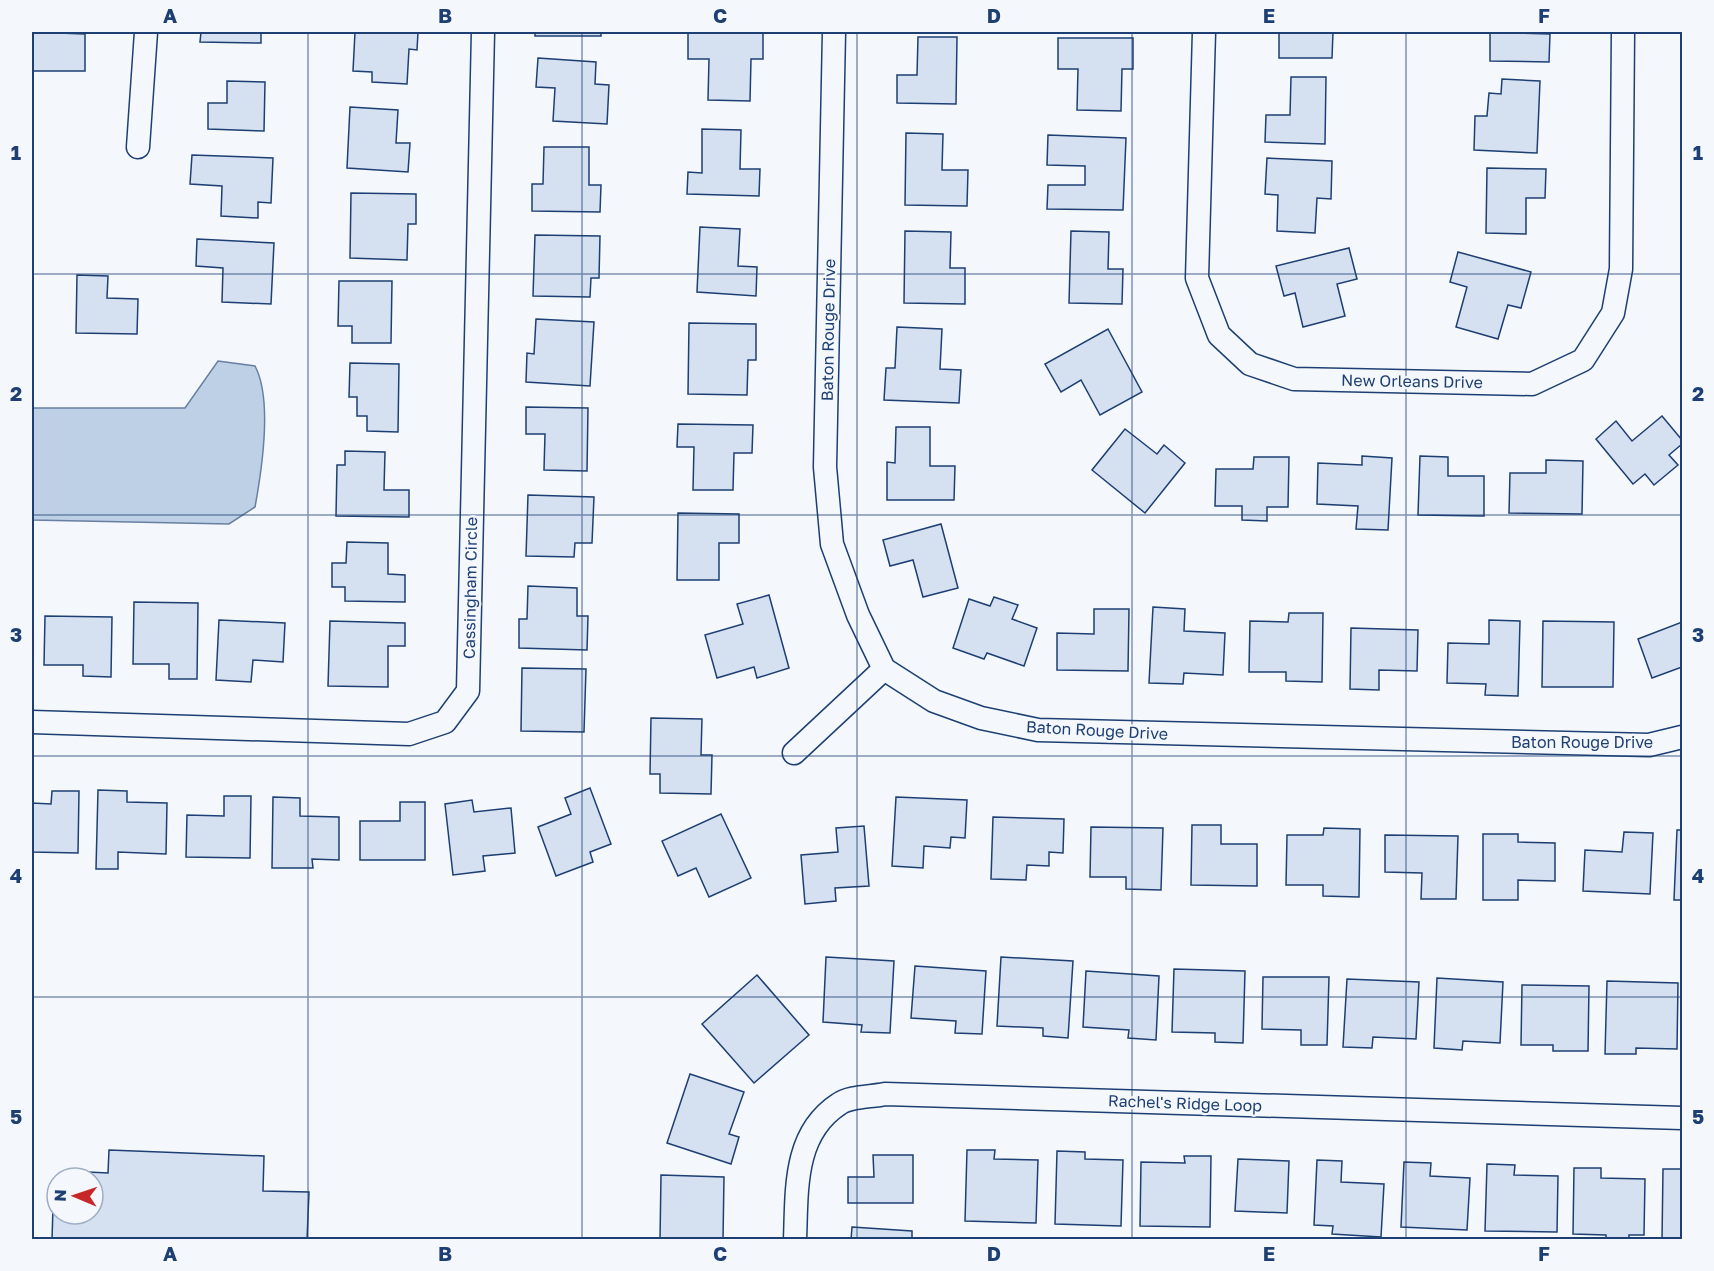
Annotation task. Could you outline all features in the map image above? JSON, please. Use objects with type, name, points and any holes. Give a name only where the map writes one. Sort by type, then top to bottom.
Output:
[{"type":"street","points":[[138,147],[146,32]]},
{"type":"street","name":"Cassingham Circle","points":[[32,722],[409,734],[445,722],[468,691],[483,32]]},
{"type":"street","name":"Baton Rouge Drive","points":[[834,32],[825,467],[832,544],[858,615],[884,669],[934,701],[981,718],[1038,730],[1649,745],[1683,737]]},
{"type":"street","name":"New Orleans Drive","points":[[1204,32],[1197,278],[1219,335],[1250,364],[1294,379],[1532,384],[1583,360],[1613,313],[1621,269],[1623,32]]},
{"type":"street","points":[[794,753],[884,669]]},
{"type":"street","name":"Rachel's Ridge Loop","points":[[795,1239],[797,1171],[811,1130],[841,1102],[885,1095],[1683,1118]]},
{"type":"water","points":[[218,361],[255,366],[260,380],[265,416],[255,507],[229,524],[32,520],[32,408],[185,408]]},
{"type":"building","points":[[32,32],[85,34],[85,71],[32,71]]},
{"type":"building","points":[[201,32],[261,32],[261,43],[200,42]]},
{"type":"building","points":[[355,32],[418,32],[417,50],[409,49],[407,84],[372,82],[372,72],[353,71]]},
{"type":"building","points":[[535,32],[601,32],[601,36],[535,36]]},
{"type":"building","points":[[688,32],[763,32],[763,59],[751,59],[750,101],[708,100],[709,59],[688,59]]},
{"type":"building","points":[[1279,32],[1333,32],[1332,58],[1279,58]]},
{"type":"building","points":[[1490,32],[1550,34],[1549,62],[1490,61]]},
{"type":"building","points":[[918,37],[957,37],[956,104],[897,103],[897,75],[917,75]]},
{"type":"building","points":[[1058,38],[1133,38],[1133,69],[1122,69],[1121,111],[1077,110],[1078,69],[1058,69]]},
{"type":"building","points":[[538,58],[596,62],[595,84],[609,85],[607,124],[553,121],[555,88],[536,87]]},
{"type":"building","points":[[1291,77],[1326,77],[1325,144],[1265,142],[1266,115],[1290,115]]},
{"type":"building","points":[[1502,79],[1540,81],[1537,153],[1474,150],[1475,116],[1487,116],[1489,93],[1501,94]]},
{"type":"building","points":[[227,81],[265,82],[264,131],[208,129],[208,103],[227,103]]},
{"type":"building","points":[[350,107],[398,110],[396,143],[410,143],[408,172],[347,168]]},
{"type":"building","points":[[702,129],[741,130],[740,169],[760,169],[759,196],[687,194],[688,172],[702,173]]},
{"type":"building","points":[[906,133],[943,134],[942,170],[968,170],[967,206],[905,205]]},
{"type":"building","points":[[1048,135],[1126,138],[1123,210],[1047,209],[1048,185],[1085,185],[1085,166],[1047,165]]},
{"type":"building","points":[[544,147],[589,147],[589,185],[601,185],[600,212],[532,211],[532,184],[543,184]]},
{"type":"building","points":[[192,155],[273,158],[271,203],[258,202],[258,218],[221,216],[222,186],[190,184]]},
{"type":"building","points":[[1267,158],[1332,161],[1331,199],[1317,198],[1315,233],[1277,231],[1278,195],[1265,194]]},
{"type":"building","points":[[1487,168],[1546,169],[1545,198],[1526,198],[1526,234],[1486,233]]},
{"type":"building","points":[[351,193],[416,194],[416,224],[408,224],[407,260],[350,258]]},
{"type":"building","points":[[700,227],[740,229],[738,266],[757,267],[756,296],[697,292]]},
{"type":"building","points":[[905,231],[951,232],[950,268],[965,268],[965,304],[904,303]]},
{"type":"building","points":[[1071,231],[1109,232],[1108,269],[1123,269],[1122,304],[1069,303]]},
{"type":"building","points":[[535,235],[600,236],[599,278],[591,278],[590,297],[533,296]]},
{"type":"building","points":[[197,239],[274,243],[271,304],[222,302],[223,268],[196,266]]},
{"type":"building","points":[[1349,248],[1357,279],[1337,284],[1345,316],[1303,327],[1295,293],[1284,296],[1276,266]]},
{"type":"building","points":[[1458,252],[1531,272],[1521,308],[1508,305],[1498,339],[1456,327],[1467,287],[1450,282]]},
{"type":"building","points":[[77,275],[108,276],[107,298],[138,299],[137,334],[76,333]]},
{"type":"building","points":[[339,281],[392,281],[391,343],[352,343],[352,326],[338,326]]},
{"type":"building","points":[[536,319],[594,322],[590,386],[526,382],[527,353],[534,354]]},
{"type":"building","points":[[689,323],[756,324],[756,360],[748,360],[747,395],[688,394]]},
{"type":"building","points":[[897,327],[942,329],[940,369],[961,370],[959,403],[884,400],[886,368],[895,368]]},
{"type":"building","points":[[1108,329],[1142,392],[1100,415],[1081,380],[1061,392],[1045,364]]},
{"type":"building","points":[[350,363],[399,364],[398,432],[367,431],[367,416],[357,416],[357,397],[349,397]]},
{"type":"building","points":[[526,407],[588,408],[587,471],[544,470],[545,434],[526,434]]},
{"type":"building","points":[[1662,416],[1682,440],[1682,444],[1669,455],[1678,465],[1654,485],[1645,474],[1633,484],[1596,439],[1616,421],[1632,441]]},
{"type":"building","points":[[678,424],[753,425],[752,453],[734,453],[733,490],[693,490],[694,447],[677,447]]},
{"type":"building","points":[[896,427],[930,427],[930,466],[955,466],[954,500],[887,500],[887,462],[895,463]]},
{"type":"building","points":[[1125,429],[1157,454],[1164,445],[1185,463],[1145,513],[1092,470]]},
{"type":"building","points":[[345,451],[385,452],[384,490],[409,490],[409,517],[336,516],[337,465],[345,465]]},
{"type":"building","points":[[1362,456],[1392,458],[1388,530],[1356,529],[1358,506],[1317,504],[1318,463],[1362,465]]},
{"type":"building","points":[[1420,456],[1448,457],[1448,476],[1484,476],[1484,516],[1418,515]]},
{"type":"building","points":[[1254,457],[1289,457],[1288,507],[1267,507],[1267,521],[1242,520],[1242,506],[1215,506],[1216,469],[1253,469]]},
{"type":"building","points":[[1546,460],[1583,461],[1582,514],[1509,513],[1510,473],[1546,473]]},
{"type":"building","points":[[528,495],[594,497],[592,543],[575,543],[574,557],[526,556]]},
{"type":"building","points":[[678,513],[739,514],[739,543],[719,543],[719,580],[677,580]]},
{"type":"building","points":[[941,524],[958,588],[923,597],[913,560],[890,566],[883,540]]},
{"type":"building","points":[[347,542],[388,543],[388,574],[405,575],[405,602],[345,601],[345,587],[332,587],[332,563],[346,563]]},
{"type":"building","points":[[528,586],[577,588],[577,616],[588,616],[587,650],[519,648],[519,619],[527,619]]},
{"type":"building","points":[[769,595],[789,668],[757,678],[754,667],[717,678],[705,635],[743,624],[737,604]]},
{"type":"building","points":[[994,597],[1018,605],[1012,619],[1037,628],[1024,666],[987,653],[984,659],[953,648],[969,599],[990,606]]},
{"type":"building","points":[[134,602],[198,603],[197,679],[169,679],[169,664],[133,664]]},
{"type":"building","points":[[1153,607],[1185,609],[1184,631],[1225,633],[1223,675],[1184,673],[1183,684],[1149,683]]},
{"type":"building","points":[[1094,609],[1129,609],[1128,671],[1057,670],[1057,633],[1094,634]]},
{"type":"building","points":[[1289,613],[1323,613],[1322,682],[1286,681],[1286,672],[1249,672],[1250,621],[1288,622]]},
{"type":"building","points":[[45,616],[112,617],[111,677],[83,676],[83,665],[44,665]]},
{"type":"building","points":[[219,620],[285,623],[283,662],[253,660],[251,682],[216,680]]},
{"type":"building","points":[[1489,620],[1520,621],[1518,696],[1485,695],[1486,684],[1447,683],[1448,643],[1489,644]]},
{"type":"building","points":[[330,621],[405,623],[405,646],[388,646],[388,687],[328,686]]},
{"type":"building","points":[[1543,621],[1614,622],[1613,687],[1542,687]]},
{"type":"building","points":[[1682,622],[1682,667],[1652,678],[1638,639]]},
{"type":"building","points":[[1351,628],[1418,630],[1417,671],[1379,670],[1379,690],[1350,689]]},
{"type":"building","points":[[522,668],[586,669],[584,732],[521,731]]},
{"type":"building","points":[[651,718],[702,719],[701,755],[712,755],[711,794],[660,793],[660,774],[650,774]]},
{"type":"building","points":[[590,788],[611,844],[590,852],[593,862],[556,876],[538,827],[571,814],[565,798]]},
{"type":"building","points":[[98,790],[127,791],[127,802],[167,803],[166,854],[118,852],[118,869],[96,869]]},
{"type":"building","points":[[52,791],[79,791],[78,853],[32,852],[32,803],[51,804]]},
{"type":"building","points":[[224,796],[251,796],[250,858],[186,857],[187,815],[224,816]]},
{"type":"building","points":[[273,797],[300,798],[300,816],[339,817],[339,860],[312,859],[313,868],[272,868]]},
{"type":"building","points":[[896,797],[967,800],[965,838],[951,837],[950,848],[924,846],[923,868],[892,866]]},
{"type":"building","points":[[472,800],[474,812],[511,808],[515,853],[483,856],[485,871],[453,875],[445,804]]},
{"type":"building","points":[[400,802],[425,802],[425,860],[360,860],[360,821],[400,821]]},
{"type":"building","points":[[721,814],[751,878],[709,897],[696,868],[678,876],[662,841]]},
{"type":"building","points":[[993,817],[1064,819],[1063,853],[1049,852],[1049,866],[1027,865],[1026,880],[991,879]]},
{"type":"building","points":[[1192,825],[1221,825],[1221,844],[1257,844],[1257,886],[1191,885]]},
{"type":"building","points":[[864,826],[869,886],[835,888],[836,901],[805,904],[801,855],[838,852],[836,828]]},
{"type":"building","points":[[1091,827],[1163,828],[1161,890],[1126,889],[1126,877],[1090,877]]},
{"type":"building","points":[[1324,828],[1360,829],[1359,897],[1323,896],[1323,885],[1286,885],[1287,835],[1323,835]]},
{"type":"building","points":[[1677,830],[1682,830],[1682,900],[1674,900]]},
{"type":"building","points":[[1624,832],[1653,833],[1650,894],[1583,891],[1585,850],[1622,852]]},
{"type":"building","points":[[1483,834],[1518,834],[1518,842],[1555,843],[1555,881],[1518,880],[1518,900],[1483,900]]},
{"type":"building","points":[[1385,835],[1458,836],[1456,899],[1421,899],[1422,873],[1385,872]]},
{"type":"building","points":[[826,957],[894,961],[890,1033],[861,1032],[862,1025],[823,1022]]},
{"type":"building","points":[[1001,957],[1073,961],[1068,1038],[1043,1036],[1043,1028],[997,1026]]},
{"type":"building","points":[[915,966],[986,971],[982,1034],[955,1033],[956,1021],[911,1018]]},
{"type":"building","points":[[1174,969],[1245,971],[1243,1043],[1215,1042],[1215,1033],[1172,1032]]},
{"type":"building","points":[[1086,971],[1159,976],[1156,1040],[1128,1038],[1129,1030],[1083,1027]]},
{"type":"building","points":[[757,975],[809,1035],[754,1083],[702,1024]]},
{"type":"building","points":[[1263,977],[1329,977],[1327,1045],[1301,1045],[1301,1030],[1262,1029]]},
{"type":"building","points":[[1437,978],[1503,982],[1500,1043],[1463,1041],[1462,1050],[1434,1048]]},
{"type":"building","points":[[1347,979],[1419,982],[1416,1039],[1373,1037],[1372,1048],[1343,1047]]},
{"type":"building","points":[[1607,981],[1678,983],[1677,1049],[1636,1048],[1636,1054],[1605,1054]]},
{"type":"building","points":[[1522,985],[1589,986],[1588,1051],[1553,1051],[1553,1045],[1521,1045]]},
{"type":"building","points":[[690,1074],[744,1092],[729,1134],[739,1137],[731,1164],[667,1143]]},
{"type":"building","points":[[109,1150],[264,1156],[263,1191],[309,1192],[307,1240],[52,1240],[52,1226],[105,1226],[105,1173],[108,1173]]},
{"type":"building","points":[[967,1150],[995,1150],[994,1159],[1038,1160],[1036,1223],[965,1221]]},
{"type":"building","points":[[1057,1151],[1085,1152],[1085,1159],[1123,1160],[1121,1226],[1055,1224]]},
{"type":"building","points":[[873,1155],[913,1155],[913,1203],[848,1203],[848,1177],[874,1177]]},
{"type":"building","points":[[1184,1156],[1211,1156],[1210,1227],[1140,1226],[1141,1162],[1185,1163]]},
{"type":"building","points":[[1238,1159],[1289,1161],[1287,1213],[1235,1211]]},
{"type":"building","points":[[1317,1160],[1342,1161],[1341,1182],[1384,1184],[1381,1237],[1332,1234],[1333,1226],[1314,1225]]},
{"type":"building","points":[[1404,1162],[1431,1163],[1430,1176],[1470,1178],[1467,1230],[1401,1227]]},
{"type":"building","points":[[1487,1164],[1515,1165],[1514,1175],[1558,1176],[1557,1232],[1485,1231]]},
{"type":"building","points":[[1574,1168],[1601,1168],[1601,1178],[1645,1179],[1644,1235],[1629,1235],[1629,1240],[1606,1240],[1606,1235],[1573,1234]]},
{"type":"building","points":[[1663,1169],[1682,1169],[1682,1240],[1662,1240]]},
{"type":"building","points":[[661,1175],[724,1177],[723,1240],[660,1240]]},
{"type":"building","points":[[852,1227],[912,1231],[912,1240],[851,1240]]}]
